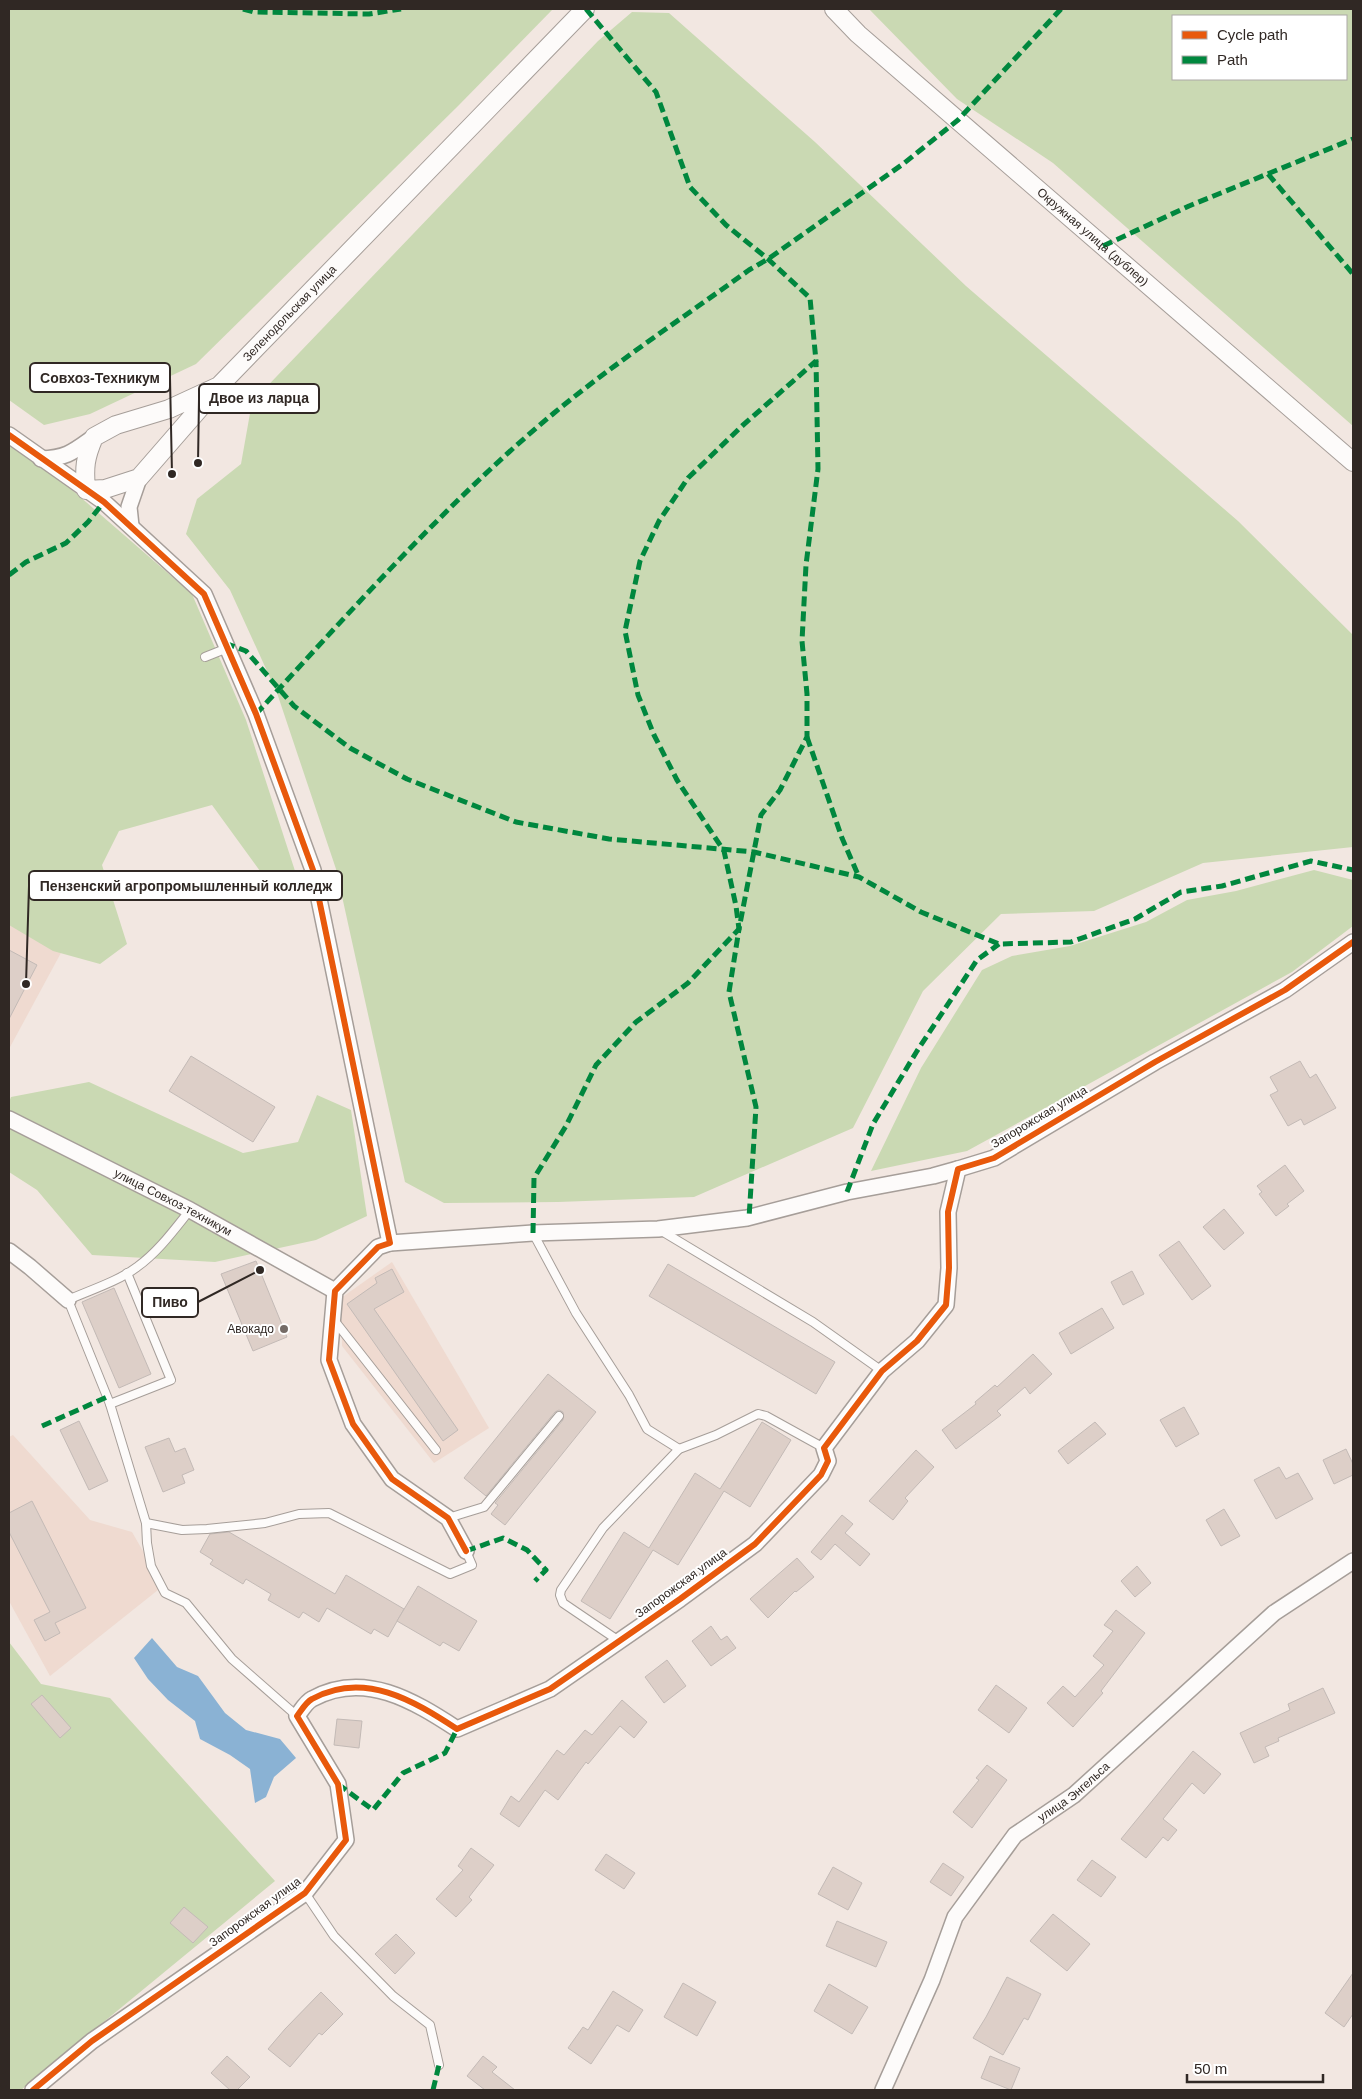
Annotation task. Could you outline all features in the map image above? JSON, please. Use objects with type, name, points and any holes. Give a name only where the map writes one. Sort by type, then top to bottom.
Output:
[{"type":"street","name":"Зеленодольская улица","points":[[131,526],[129,507],[139,478],[219,386],[585,9]]},
{"type":"street","name":"Окружная улица (дублер)","points":[[834,9],[858,34],[1353,462]]},
{"type":"street","points":[[41,459],[59,458],[116,425],[168,409],[219,386]]},
{"type":"street","points":[[9,435],[86,490],[131,526],[204,594],[256,714],[313,870],[390,1243],[378,1247],[335,1291],[331,1317],[329,1360],[353,1424],[392,1479],[448,1518],[466,1551]]},
{"type":"street","points":[[86,490],[85,463],[94,437]]},
{"type":"street","points":[[86,490],[105,489],[139,478]]},
{"type":"street","name":"Запорожская улица","points":[[390,1243],[533,1233],[658,1229],[747,1218],[847,1192],[933,1176],[994,1158],[1155,1062],[1285,990],[1353,942]]},
{"type":"street","name":"улица Совхоз-техникум","points":[[9,1120],[190,1210],[335,1291]]},
{"type":"street","points":[[824,1448],[882,1371],[917,1341],[946,1305],[949,1268],[948,1212],[958,1169]]},
{"type":"street","points":[[9,1251],[68,1300]]},
{"type":"street","name":"Запорожская улица","points":[[33,2090],[92,2040],[305,1893],[346,1840],[338,1784],[297,1716],[311,1700],[340,1688],[379,1688],[420,1704],[457,1730],[550,1689],[755,1544],[820,1475],[828,1461],[824,1448]]},
{"type":"street","name":"улица Энгельса","points":[[882,2090],[932,1980],[955,1916],[1015,1835],[1074,1795],[1274,1613],[1353,1561]]},
{"type":"lane","points":[[205,657],[226,649],[229,651]]},
{"type":"lane","points":[[190,1210],[168,1238],[138,1267],[68,1300],[110,1404],[146,1523],[151,1566],[165,1593],[186,1603],[232,1659],[297,1716]]},
{"type":"lane","points":[[658,1229],[813,1322],[882,1371]]},
{"type":"lane","points":[[533,1233],[576,1313],[629,1395],[647,1429],[679,1449]]},
{"type":"lane","points":[[110,1404],[170,1380],[127,1273]]},
{"type":"lane","points":[[331,1317],[436,1450]]},
{"type":"lane","points":[[619,1641],[563,1603],[560,1595],[561,1590],[603,1528],[679,1449],[716,1435],[758,1414],[766,1416],[824,1448]]},
{"type":"lane","points":[[448,1518],[484,1507],[559,1416]]},
{"type":"lane","points":[[146,1523],[182,1530],[207,1529],[265,1523],[298,1514],[329,1513],[450,1574],[472,1565],[466,1551]]},
{"type":"lane","points":[[305,1893],[334,1936],[393,1996],[430,2025],[439,2065]]},
{"type":"shaded area","points":[[9,906],[69,938],[9,1049]]},
{"type":"shaded area","points":[[392,1262],[489,1428],[434,1463],[342,1346],[341,1298]]},
{"type":"shaded area","points":[[13,1435],[90,1520],[132,1532],[163,1586],[50,1676],[9,1601],[9,1437]]},
{"type":"green space","points":[[9,9],[553,9],[458,106],[196,364],[90,414],[44,425],[9,400]]},
{"type":"green space","points":[[869,9],[1353,9],[1353,426],[1053,163],[957,99]]},
{"type":"green space","points":[[632,12],[669,13],[815,142],[966,286],[1238,521],[1353,635],[1353,847],[1203,863],[1094,911],[1001,914],[923,991],[853,1128],[694,1197],[558,1202],[444,1203],[405,1182],[336,869],[277,693],[230,590],[186,534],[197,499],[241,464],[252,402],[598,41]]},
{"type":"green space","points":[[9,442],[48,469],[192,594],[246,720],[296,874],[276,893],[212,805],[119,831],[102,865],[127,944],[100,964],[53,951],[9,925]]},
{"type":"green space","points":[[1314,870],[1353,880],[1353,926],[1292,972],[967,1151],[871,1171],[921,1068],[982,970],[1012,956],[1070,946],[1146,922],[1187,900],[1236,891]]},
{"type":"green space","points":[[89,1082],[243,1153],[298,1142],[317,1095],[351,1110],[367,1216],[316,1240],[215,1262],[92,1255],[37,1190],[9,1172],[9,1102],[11,1097]]},
{"type":"green space","points":[[9,1642],[41,1684],[110,1698],[275,1881],[21,2090],[9,2090]]},
{"type":"water","points":[[152,1638],[177,1667],[198,1676],[225,1713],[246,1730],[280,1739],[296,1758],[274,1777],[266,1797],[255,1803],[250,1769],[230,1755],[200,1739],[195,1721],[168,1700],[148,1679],[134,1658]]},
{"type":"building","points":[[9,950],[37,965],[9,1019]]},
{"type":"building","points":[[191,1056],[275,1107],[253,1142],[169,1091]]},
{"type":"building","points":[[1300,1061],[1310,1078],[1316,1074],[1336,1108],[1304,1125],[1301,1119],[1288,1126],[1270,1095],[1278,1091],[1270,1077]]},
{"type":"building","points":[[1285,1165],[1304,1191],[1287,1204],[1289,1206],[1276,1216],[1259,1194],[1262,1192],[1257,1186]]},
{"type":"building","points":[[1224,1209],[1244,1233],[1224,1250],[1203,1227]]},
{"type":"building","points":[[1179,1241],[1211,1286],[1192,1300],[1159,1255]]},
{"type":"building","points":[[256,1261],[287,1337],[253,1351],[221,1274]]},
{"type":"building","points":[[668,1264],[835,1362],[816,1394],[649,1296]]},
{"type":"building","points":[[392,1269],[404,1292],[374,1309],[458,1430],[443,1441],[347,1304],[377,1283],[375,1278]]},
{"type":"building","points":[[1132,1271],[1144,1294],[1123,1305],[1111,1282]]},
{"type":"building","points":[[114,1288],[151,1374],[119,1388],[82,1302]]},
{"type":"building","points":[[1102,1308],[1114,1328],[1071,1354],[1059,1333]]},
{"type":"building","points":[[1033,1354],[1052,1374],[1030,1394],[1025,1387],[997,1411],[1001,1415],[956,1449],[942,1430],[976,1404],[975,1402],[995,1385],[997,1387]]},
{"type":"building","points":[[548,1374],[596,1412],[505,1525],[491,1514],[498,1505],[495,1503],[563,1420],[563,1412],[559,1410],[555,1412],[486,1496],[464,1478]]},
{"type":"building","points":[[1184,1407],[1199,1434],[1176,1447],[1160,1420]]},
{"type":"building","points":[[79,1421],[108,1481],[89,1490],[60,1430]]},
{"type":"building","points":[[762,1422],[791,1440],[750,1507],[724,1491],[678,1565],[653,1550],[610,1619],[581,1601],[624,1532],[649,1548],[695,1473],[720,1489]]},
{"type":"building","points":[[1095,1422],[1106,1434],[1068,1464],[1058,1451]]},
{"type":"building","points":[[169,1438],[175,1452],[185,1448],[194,1470],[182,1475],[185,1483],[163,1492],[145,1447]]},
{"type":"building","points":[[1346,1449],[1353,1464],[1353,1475],[1334,1484],[1323,1460]]},
{"type":"building","points":[[916,1450],[934,1467],[905,1498],[908,1501],[893,1520],[869,1501]]},
{"type":"building","points":[[1279,1467],[1286,1479],[1298,1473],[1313,1499],[1276,1519],[1254,1480]]},
{"type":"building","points":[[32,1501],[86,1608],[55,1623],[60,1633],[45,1641],[34,1620],[50,1612],[9,1532],[9,1513]]},
{"type":"building","points":[[1224,1509],[1240,1536],[1221,1546],[1206,1520]]},
{"type":"building","points":[[842,1515],[853,1524],[845,1533],[870,1554],[860,1566],[835,1544],[821,1560],[811,1552]]},
{"type":"building","points":[[229,1532],[335,1594],[346,1575],[404,1609],[388,1637],[374,1629],[371,1634],[327,1608],[319,1622],[303,1612],[299,1618],[268,1600],[271,1594],[246,1579],[243,1584],[210,1564],[213,1560],[200,1552],[210,1534]]},
{"type":"building","points":[[797,1558],[814,1577],[795,1591],[768,1618],[750,1599]]},
{"type":"building","points":[[1137,1566],[1151,1583],[1135,1597],[1121,1581]]},
{"type":"building","points":[[418,1586],[477,1621],[459,1651],[443,1642],[440,1646],[397,1621]]},
{"type":"building","points":[[1116,1610],[1145,1633],[1101,1691],[1103,1693],[1073,1727],[1047,1703],[1063,1686],[1075,1697],[1104,1665],[1093,1656],[1113,1631],[1104,1625]]},
{"type":"building","points":[[711,1626],[721,1640],[727,1636],[736,1648],[711,1666],[692,1641]]},
{"type":"building","points":[[667,1660],[686,1686],[664,1703],[645,1677]]},
{"type":"building","points":[[996,1685],[1027,1708],[1009,1733],[978,1710]]},
{"type":"building","points":[[1323,1688],[1335,1713],[1278,1738],[1279,1741],[1265,1747],[1269,1756],[1254,1763],[1240,1733],[1290,1710],[1288,1704]]},
{"type":"building","points":[[42,1695],[71,1728],[60,1738],[31,1704]]},
{"type":"building","points":[[622,1700],[647,1722],[634,1738],[620,1726],[588,1764],[586,1762],[558,1800],[545,1790],[519,1827],[500,1814],[511,1796],[519,1802],[557,1750],[564,1755],[585,1730],[592,1735]]},
{"type":"building","points":[[337,1719],[362,1721],[359,1748],[334,1745]]},
{"type":"building","points":[[1193,1751],[1221,1774],[1204,1794],[1192,1783],[1163,1819],[1177,1830],[1168,1841],[1163,1837],[1146,1858],[1121,1839]]},
{"type":"building","points":[[987,1765],[1007,1780],[972,1828],[953,1812],[979,1780],[976,1778]]},
{"type":"building","points":[[471,1848],[494,1865],[469,1897],[472,1900],[456,1917],[436,1899],[463,1870],[458,1866]]},
{"type":"building","points":[[606,1854],[635,1873],[624,1889],[595,1870]]},
{"type":"building","points":[[1092,1860],[1116,1877],[1101,1897],[1077,1880]]},
{"type":"building","points":[[943,1863],[964,1877],[951,1896],[930,1882]]},
{"type":"building","points":[[833,1867],[862,1883],[848,1910],[818,1894]]},
{"type":"building","points":[[184,1907],[208,1927],[193,1943],[170,1923]]},
{"type":"building","points":[[1053,1914],[1090,1944],[1067,1971],[1030,1941]]},
{"type":"building","points":[[837,1921],[887,1942],[876,1967],[826,1946]]},
{"type":"building","points":[[396,1934],[415,1953],[395,1974],[375,1954]]},
{"type":"building","points":[[1353,1973],[1353,2014],[1344,2027],[1325,2013]]},
{"type":"building","points":[[1007,1977],[1041,1994],[1028,2020],[1024,2018],[1003,2055],[973,2038]]},
{"type":"building","points":[[683,1983],[716,2002],[697,2036],[664,2017]]},
{"type":"building","points":[[829,1984],[868,2007],[852,2034],[814,2011]]},
{"type":"building","points":[[613,1991],[643,2010],[629,2032],[617,2025],[591,2064],[568,2048],[583,2027],[588,2030]]},
{"type":"building","points":[[321,1992],[343,2014],[322,2035],[319,2033],[290,2067],[268,2049]]},
{"type":"building","points":[[227,2056],[250,2077],[237,2090],[230,2090],[211,2073]]},
{"type":"building","points":[[483,2056],[497,2067],[492,2072],[515,2090],[485,2090],[467,2076]]},
{"type":"building","points":[[990,2056],[1020,2068],[1011,2090],[981,2078]]},
{"type":"marked path","points":[[243,9],[254,12],[369,14],[401,9]]},
{"type":"marked path","points":[[586,9],[656,92],[690,187],[726,225],[768,259],[810,298],[816,361],[742,426],[688,478],[659,521],[640,561],[625,631],[638,695],[654,735],[677,780],[724,851],[736,906],[739,929],[729,992],[756,1107],[749,1218]]},
{"type":"marked path","points":[[256,714],[363,597],[437,520],[514,447],[554,413],[626,358],[749,270],[768,259],[903,164],[958,120],[1061,9]]},
{"type":"marked path","points":[[1103,246],[1189,206],[1353,139]]},
{"type":"marked path","points":[[1268,174],[1353,274]]},
{"type":"marked path","points":[[533,1233],[534,1178],[566,1126],[596,1065],[636,1022],[688,983],[739,929],[761,815],[780,790],[807,737],[807,694],[802,641],[806,565],[818,469],[816,361]]},
{"type":"marked path","points":[[9,575],[26,562],[66,543],[88,522],[104,502]]},
{"type":"marked path","points":[[225,643],[246,651],[294,706],[350,748],[407,779],[516,822],[609,839],[754,852],[859,877],[921,912],[999,944],[1071,942],[1135,919],[1181,892],[1222,886],[1311,861],[1353,870]]},
{"type":"marked path","points":[[807,737],[842,838],[859,877]]},
{"type":"marked path","points":[[847,1192],[873,1124],[917,1051],[977,960],[999,944]]},
{"type":"marked path","points":[[42,1426],[107,1397]]},
{"type":"marked path","points":[[466,1551],[503,1538],[527,1550],[546,1570],[535,1581]]},
{"type":"marked path","points":[[338,1784],[373,1810],[403,1773],[445,1753],[457,1729]]},
{"type":"marked path","points":[[433,2090],[439,2065]]},
{"type":"cycle path","points":[[9,435],[104,502],[204,594],[256,714],[313,870],[390,1243],[378,1247],[335,1291],[329,1360],[353,1424],[392,1479],[448,1518],[466,1551]]},
{"type":"cycle path","points":[[33,2090],[92,2041],[305,1893],[346,1840],[338,1784],[297,1716],[308,1702],[331,1691],[369,1688],[388,1693],[424,1708],[457,1729],[550,1689],[680,1599],[755,1544],[821,1475],[828,1461],[824,1448],[882,1371],[917,1341],[946,1305],[949,1268],[948,1212],[958,1169],[994,1158],[1155,1062],[1285,990],[1353,942]]},
{"type":"place","name":"Двое из ларца","points":[[198,463]]},
{"type":"place","name":"Совхоз-Техникум","points":[[172,474]]},
{"type":"place","name":"Пензенский агропромышленный колледж","points":[[26,984]]},
{"type":"place","name":"Пиво","points":[[260,1270]]},
{"type":"place","name":"Авокадо","points":[[284,1329]]}]
